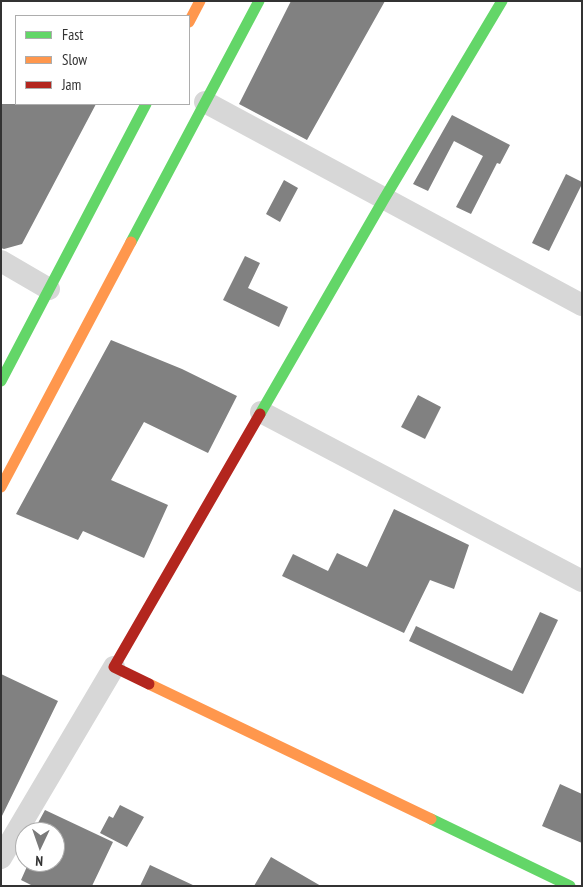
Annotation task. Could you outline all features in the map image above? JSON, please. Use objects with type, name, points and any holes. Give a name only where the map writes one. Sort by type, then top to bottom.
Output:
[{"type":"street","points":[[190,20],[200,1]]},
{"type":"street","points":[[1,487],[259,1]]},
{"type":"street","points":[[1,858],[114,667],[384,199],[502,1]]},
{"type":"street","points":[[205,102],[582,305]]},
{"type":"street","points":[[1,381],[145,105]]},
{"type":"street","points":[[1,262],[49,289]]},
{"type":"street","points":[[261,412],[582,581]]},
{"type":"street","points":[[114,667],[570,886]]},
{"type":"building","points":[[291,1],[385,1],[307,140],[239,104]]},
{"type":"building","points":[[1,104],[95,105],[22,244],[4,249],[1,248]]},
{"type":"building","points":[[452,115],[510,145],[500,164],[497,163],[471,214],[456,207],[483,156],[454,141],[428,191],[413,184]]},
{"type":"building","points":[[566,174],[582,182],[582,184],[549,251],[532,243]]},
{"type":"building","points":[[284,180],[298,188],[280,222],[266,214]]},
{"type":"building","points":[[245,256],[260,263],[248,288],[288,307],[279,327],[223,300]]},
{"type":"building","points":[[111,340],[182,369],[237,396],[208,453],[144,422],[111,480],[168,505],[144,558],[83,531],[78,540],[16,514]]},
{"type":"building","points":[[418,395],[441,407],[425,439],[401,427]]},
{"type":"building","points":[[394,509],[469,545],[454,589],[430,580],[404,633],[282,576],[293,554],[328,571],[337,553],[367,567]]},
{"type":"building","points":[[540,612],[558,620],[523,694],[409,641],[416,626],[512,671]]},
{"type":"building","points":[[1,674],[58,701],[1,818]]},
{"type":"building","points":[[560,784],[582,794],[582,843],[542,826]]},
{"type":"building","points":[[120,805],[144,817],[127,847],[100,833],[109,816],[113,818]]},
{"type":"building","points":[[45,810],[113,842],[92,886],[33,886],[21,880],[25,872],[65,872],[65,822],[38,822]]},
{"type":"building","points":[[271,857],[321,886],[254,886]]},
{"type":"building","points":[[150,865],[195,886],[140,886]]},
{"type":"traffic: fast","points":[[131,242],[259,1]]},
{"type":"traffic: fast","points":[[260,414],[384,199],[502,1]]},
{"type":"traffic: fast","points":[[1,381],[145,105]]},
{"type":"traffic: fast","points":[[431,819],[570,886]]},
{"type":"traffic: slow","points":[[190,20],[200,1]]},
{"type":"traffic: slow","points":[[1,487],[131,242]]},
{"type":"traffic: slow","points":[[149,684],[431,819]]},
{"type":"traffic: jam","points":[[149,684],[114,667],[260,414]]}]
